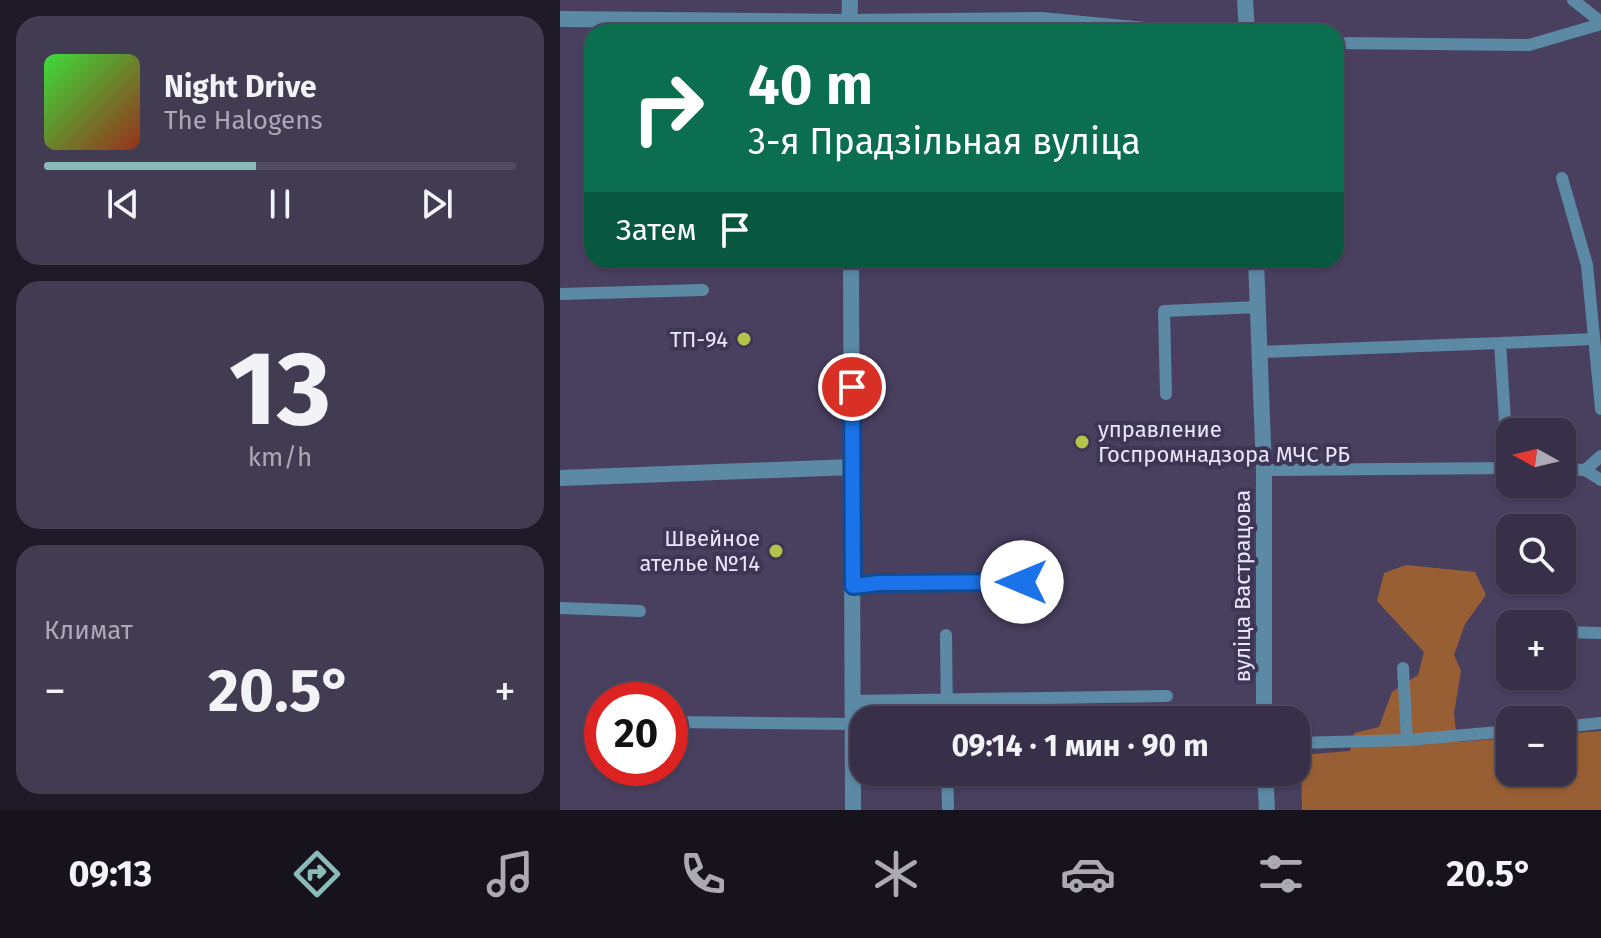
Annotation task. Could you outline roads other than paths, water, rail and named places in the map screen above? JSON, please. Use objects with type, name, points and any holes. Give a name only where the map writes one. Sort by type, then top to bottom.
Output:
[{"type":"street","points":[[849,24],[850,0]]},
{"type":"street","points":[[1245,0],[1246,24]]},
{"type":"street","points":[[560,19],[741,24]]},
{"type":"street","points":[[931,24],[1041,20],[1083,24]]},
{"type":"street","points":[[851,268],[852,706]]},
{"type":"street","name":"вуліца Вастрацова","points":[[1256,268],[1264,470],[1264,706]]},
{"type":"street","points":[[560,478],[852,467]]},
{"type":"street","points":[[853,786],[853,810]]},
{"type":"street","points":[[1266,786],[1267,810]]},
{"type":"lane","points":[[1573,0],[1601,23]]},
{"type":"lane","points":[[1344,43],[1529,45],[1601,23]]},
{"type":"lane","points":[[1562,178],[1587,265],[1601,409]]},
{"type":"lane","points":[[560,294],[703,290]]},
{"type":"lane","points":[[1166,394],[1164,311],[1258,307]]},
{"type":"lane","points":[[1260,352],[1594,339]]},
{"type":"lane","points":[[1500,343],[1505,418]]},
{"type":"lane","points":[[1585,470],[1601,456]]},
{"type":"lane","points":[[1264,470],[1496,468]]},
{"type":"lane","points":[[1576,470],[1585,470],[1601,480]]},
{"type":"lane","points":[[853,586],[1022,582]]},
{"type":"lane","points":[[560,608],[640,611]]},
{"type":"lane","points":[[1576,632],[1601,633]]},
{"type":"lane","points":[[946,635],[946,706]]},
{"type":"lane","points":[[1403,668],[1407,740]]},
{"type":"lane","points":[[852,701],[1167,696]]},
{"type":"lane","points":[[688,722],[850,724]]},
{"type":"lane","points":[[1576,726],[1601,723]]},
{"type":"lane","points":[[1310,743],[1407,740],[1496,732]]},
{"type":"lane","points":[[947,786],[948,807]]},
{"type":"place","name":"ТП-94","points":[[744,339]]},
{"type":"place","name":"управление Госпромнадзора МЧС РБ","points":[[1082,442]]},
{"type":"place","name":"Швейное ателье №14","points":[[776,551]]}]
